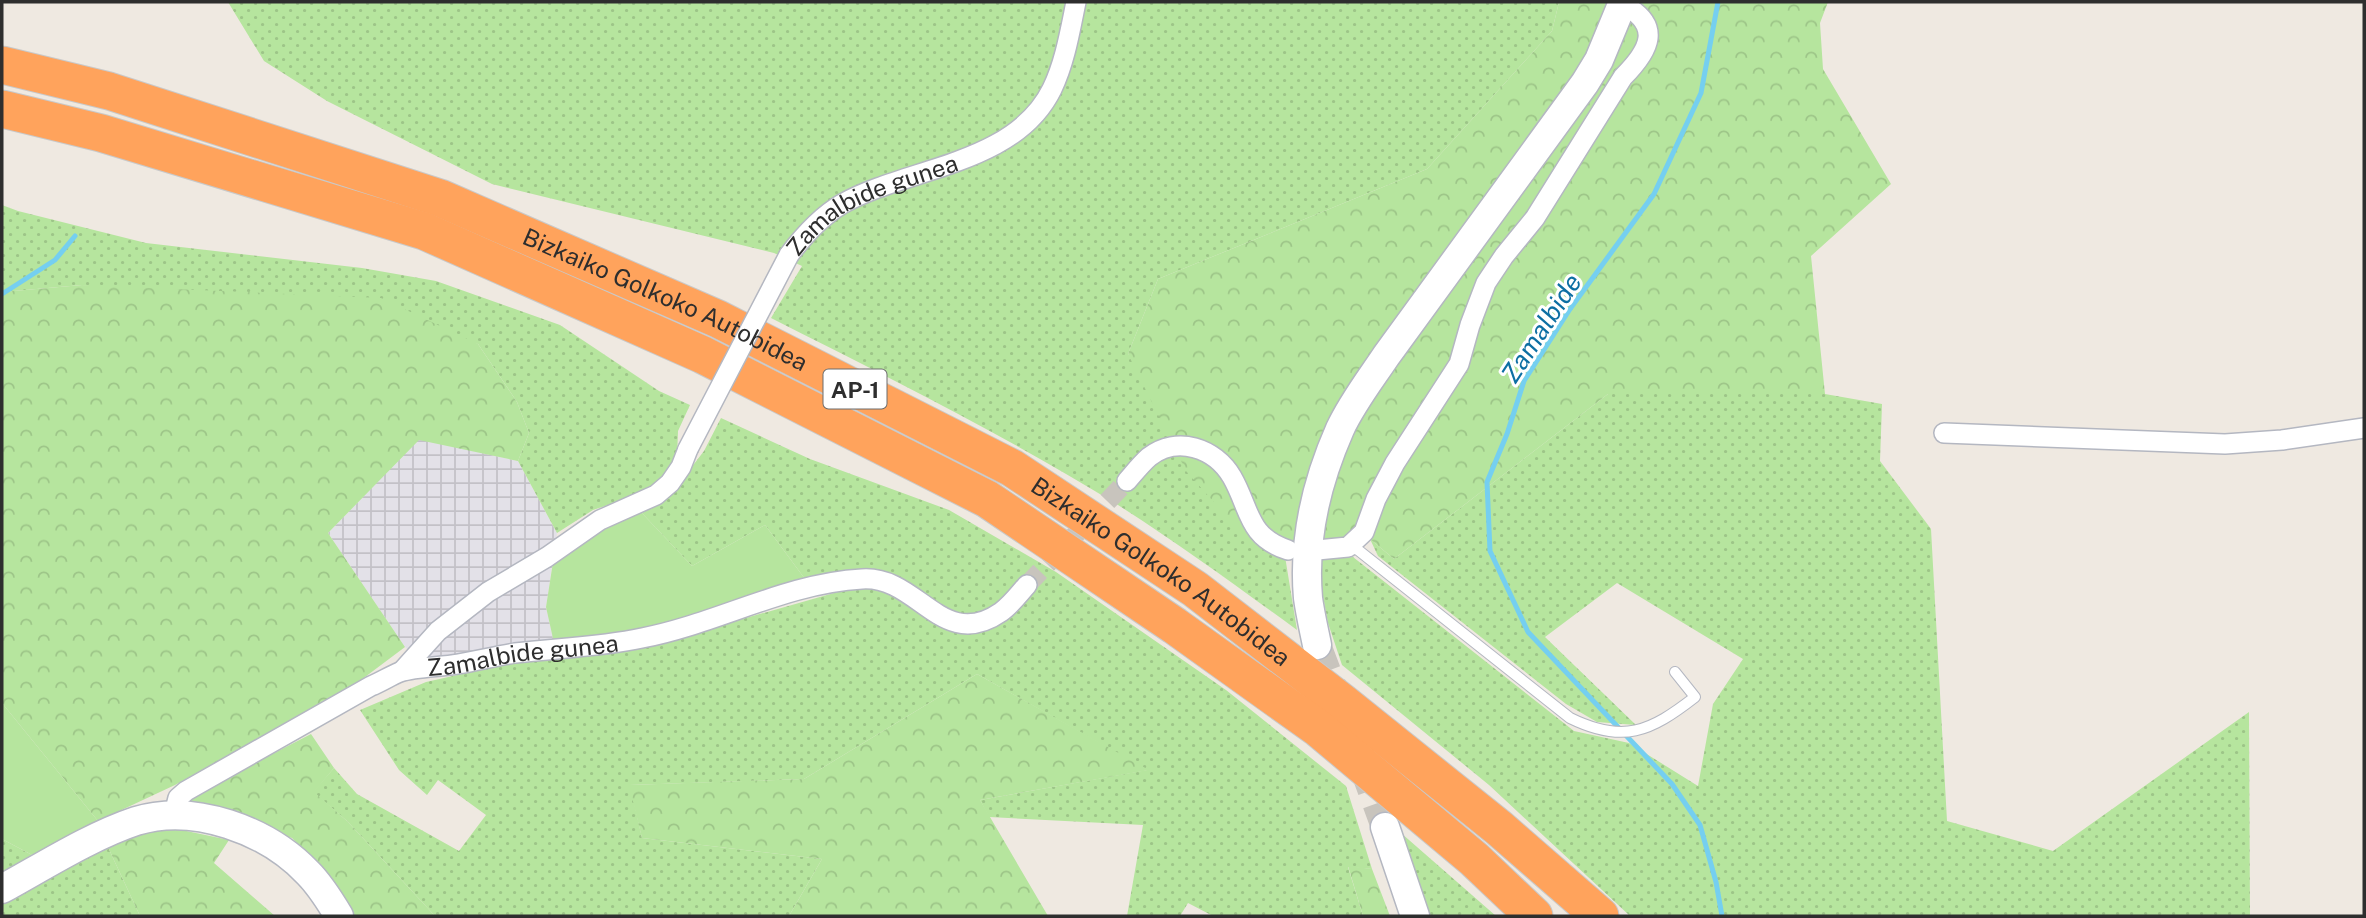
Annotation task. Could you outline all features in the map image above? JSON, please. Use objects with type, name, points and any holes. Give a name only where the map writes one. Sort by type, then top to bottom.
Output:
[{"type":"highway","name":"Bizkaiko Golkoko Autobidea","points":[[2,65],[109,91],[440,198],[718,319],[1012,468],[1206,597],[1489,820],[1600,916]]},
{"type":"highway","name":"Bizkaiko Golkoko Autobidea","points":[[2,109],[101,133],[424,231],[703,355],[987,499],[1175,626],[1319,729],[1474,859],[1535,916]]},
{"type":"main road","points":[[1317,645],[1308,599],[1307,557],[1319,490],[1341,428],[1356,400],[1386,356],[1585,83],[1599,60],[1622,3]]},
{"type":"main road","points":[[2,888],[135,822],[174,814],[230,825],[260,836],[308,873],[339,916]]},
{"type":"main road","points":[[1385,827],[1415,916]]},
{"type":"street","name":"Zamalbide gunea","points":[[402,671],[438,631],[488,592],[547,557],[600,520],[656,495],[670,483],[681,467],[789,255],[809,228],[845,202],[964,159],[997,143],[1020,127],[1051,91],[1068,42],[1076,2]]},
{"type":"street","points":[[1317,550],[1348,547],[1364,532],[1395,463],[1459,364],[1486,283],[1535,218],[1623,77],[1642,59],[1649,40],[1645,23],[1636,11],[1622,3]]},
{"type":"street","points":[[1944,433],[2225,444],[2282,440],[2364,428]]},
{"type":"street","points":[[1127,481],[1150,456],[1164,449],[1182,446],[1209,453],[1223,464],[1231,475],[1257,531],[1273,545],[1288,550]]},
{"type":"street","name":"Zamalbide gunea","points":[[174,814],[178,798],[186,791],[402,671],[644,638],[777,597],[864,578],[881,580],[901,588],[947,621],[976,623],[1004,610],[1027,585]]},
{"type":"lane","points":[[1348,547],[1358,550],[1570,718],[1593,729],[1623,733],[1648,727],[1673,714],[1695,697],[1675,672]]},
{"type":"shaded area","points":[[419,439],[518,461],[557,533],[546,607],[554,643],[423,663],[405,647],[328,533]]},
{"type":"green space","points":[[228,2],[1559,2],[1552,31],[1427,169],[1158,279],[1128,354],[1283,544],[1297,630],[1163,535],[1076,480],[946,408],[771,318],[802,266],[774,253],[492,184],[327,101],[264,61]]},
{"type":"green space","points":[[1559,2],[1828,2],[1820,23],[1823,69],[1891,184],[1811,256],[1825,394],[1608,394],[1394,559],[1370,539],[1253,546],[1186,471],[1128,354],[1158,279],[1427,169],[1552,31]]},
{"type":"green space","points":[[2,205],[146,243],[362,268],[436,281],[560,325],[659,391],[690,405],[678,431],[677,458],[665,477],[650,491],[593,510],[557,533],[518,461],[529,433],[517,402],[478,344],[82,285],[2,292]]},
{"type":"green space","points":[[82,285],[381,298],[478,344],[517,402],[529,433],[518,461],[419,440],[328,533],[405,647],[349,689],[175,785],[98,821],[2,703],[2,292]]},
{"type":"green space","points":[[1608,394],[1825,394],[1882,404],[1880,461],[1931,529],[1947,821],[2053,851],[2249,712],[2250,916],[1630,916],[1489,785],[1342,665],[1328,623],[1320,559],[1353,557],[1574,731],[1629,743],[1698,786],[1713,704],[1743,659],[1617,583],[1545,637],[1636,725],[1597,722],[1566,704],[1378,556],[1370,539],[1394,559]]},
{"type":"green space","points":[[721,418],[810,459],[949,510],[1056,572],[1226,690],[1346,786],[1372,869],[1348,867],[1363,916],[1213,916],[1188,903],[1180,916],[1127,916],[1143,825],[989,817],[980,800],[1147,770],[977,674],[804,779],[630,785],[642,838],[822,859],[789,916],[435,916],[347,821],[313,792],[334,768],[357,794],[459,851],[486,815],[438,780],[427,795],[399,770],[360,710],[426,682],[534,658],[700,631],[855,587],[805,579],[765,525],[692,566],[640,511],[677,486],[704,451]]},
{"type":"green space","points":[[640,511],[692,566],[765,525],[805,579],[695,617],[622,636],[554,643],[546,607],[553,562],[613,518]]},
{"type":"green space","points":[[977,674],[1149,770],[980,800],[1048,916],[789,916],[822,859],[642,838],[629,785],[804,779]]},
{"type":"green space","points":[[2,703],[98,821],[34,856],[2,839]]},
{"type":"green space","points":[[311,734],[334,768],[314,792],[347,821],[435,916],[353,916],[322,870],[292,838],[186,805],[193,795]]},
{"type":"green space","points":[[177,829],[229,840],[214,863],[275,916],[140,916],[107,845],[142,830]]},
{"type":"green space","points":[[1401,833],[1496,916],[1430,916]]},
{"type":"green space","points":[[2,839],[34,856],[2,872]]},
{"type":"green space","points":[[107,845],[140,916],[2,916],[2,900]]},
{"type":"green space","points":[[1348,866],[1372,869],[1390,916],[1363,916]]},
{"type":"waterway","name":"Zamalbide","points":[[1718,2],[1701,93],[1654,194],[1570,309],[1524,381],[1507,434],[1487,482],[1490,551],[1528,632],[1672,784],[1700,825],[1716,882],[1722,916]]},
{"type":"waterway","points":[[2,294],[55,260],[75,236]]},
{"type":"tunnel","points":[[1027,585],[1127,481]]},
{"type":"tunnel","points":[[1317,645],[1339,703]]},
{"type":"tunnel","points":[[1362,764],[1385,827]]}]
